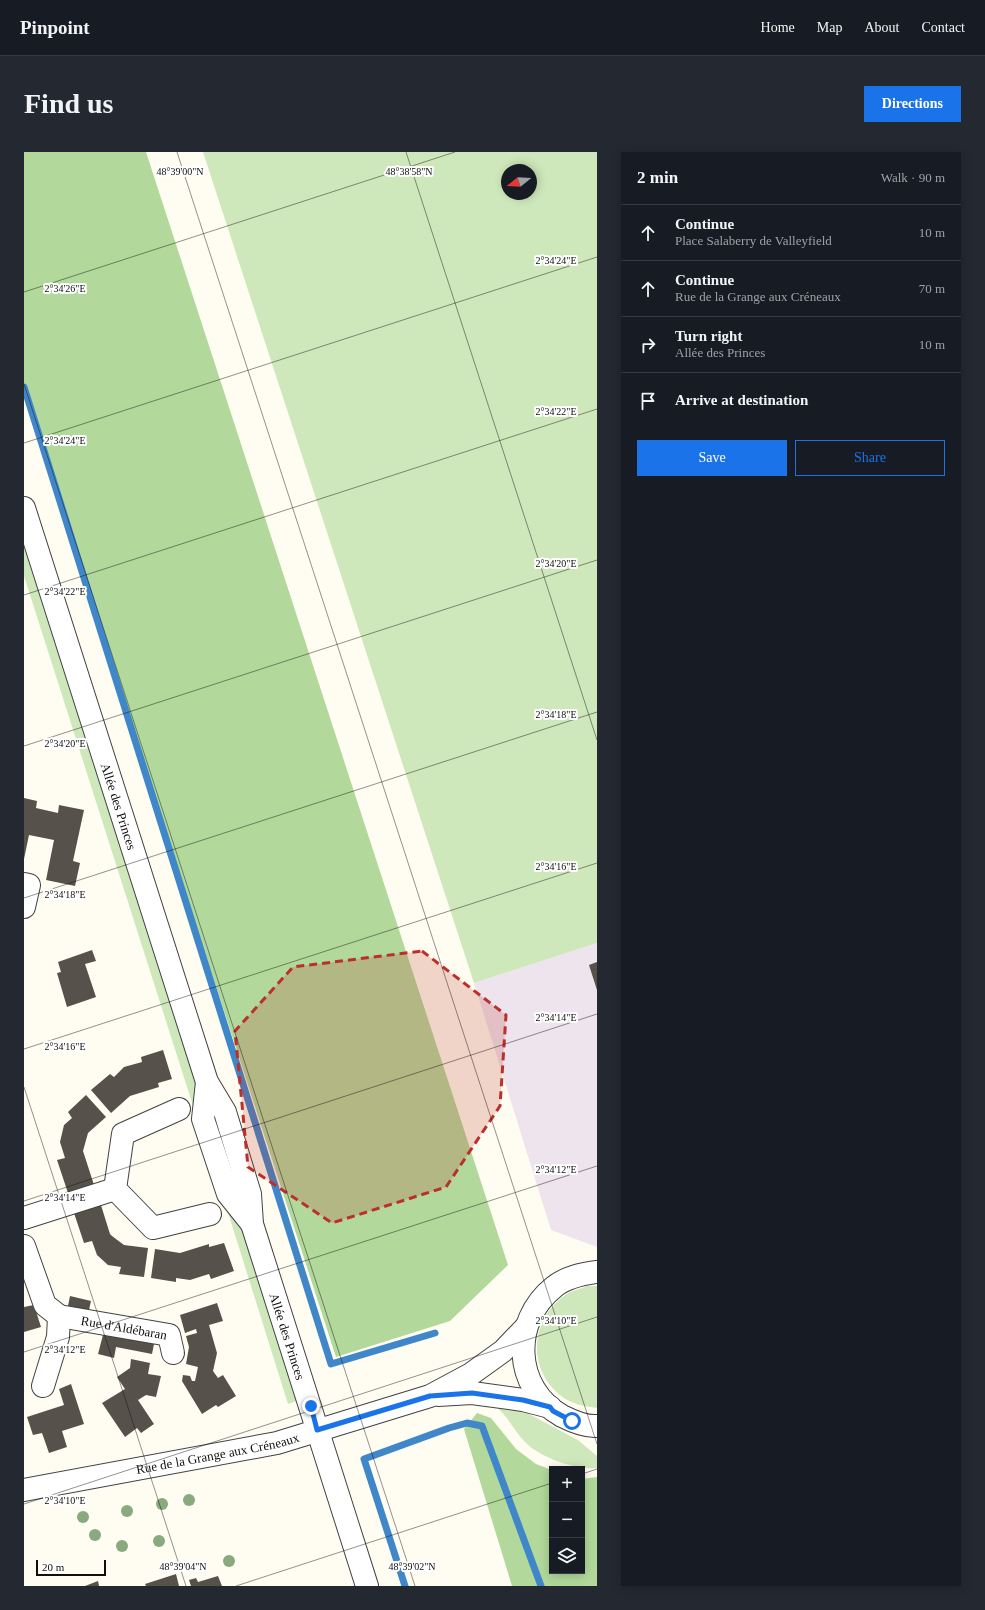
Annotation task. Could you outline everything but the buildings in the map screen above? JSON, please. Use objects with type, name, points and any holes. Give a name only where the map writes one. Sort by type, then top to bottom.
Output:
[{"type":"street","name":"Allée des Princes","points":[[24,508],[207,1082],[203,1119],[228,1194],[252,1224],[367,1586]]},
{"type":"street","points":[[24,884],[29,885],[24,907]]},
{"type":"street","points":[[115,1189],[123,1134],[179,1109]]},
{"type":"street","points":[[115,1189],[153,1228],[210,1214]]},
{"type":"street","points":[[24,1218],[115,1189]]},
{"type":"street","points":[[24,1246],[45,1305],[59,1316]]},
{"type":"street","points":[[596,1428],[572,1421],[553,1411],[538,1396],[528,1377],[523,1352],[526,1327],[537,1304],[555,1286],[577,1275],[597,1272]]},
{"type":"street","name":"Rue d'Aldébaran","points":[[43,1386],[58,1337],[59,1316],[169,1335],[173,1353]]},
{"type":"street","name":"Rue de la Grange aux Créneaux","points":[[24,1490],[278,1443],[430,1396],[471,1374],[505,1350],[526,1327]]},
{"type":"street","name":"Rue de la Grange aux Créneaux","points":[[430,1396],[472,1393],[523,1400],[550,1407]]},
{"type":"highlighted area","points":[[422,951],[506,1015],[500,1106],[446,1187],[332,1223],[248,1167],[235,1031],[293,967]]},
{"type":"shaded area","points":[[597,943],[597,1247],[551,1230],[474,983]]},
{"type":"green space","points":[[24,152],[146,152],[508,1265],[450,1321],[336,1357],[24,393]]},
{"type":"green space","points":[[203,152],[597,152],[597,943],[474,983]]},
{"type":"green space","points":[[24,542],[197,1086],[195,1112],[24,576]]},
{"type":"green space","points":[[225,1203],[240,1220],[297,1401],[288,1404]]},
{"type":"green space","points":[[587,1286],[597,1286],[597,1408],[573,1403],[560,1395],[549,1384],[542,1371],[538,1357],[537,1343],[540,1329],[546,1316],[555,1304],[567,1294]]},
{"type":"green space","points":[[495,1406],[513,1406],[578,1440],[597,1456],[597,1468],[569,1465],[540,1453],[525,1442],[500,1410]]},
{"type":"green space","points":[[477,1413],[491,1418],[516,1449],[536,1464],[549,1469],[549,1574],[585,1574],[585,1479],[597,1477],[597,1586],[512,1586],[464,1429]]},
{"type":"waterway","points":[[24,387],[331,1364],[435,1333]]},
{"type":"waterway","points":[[405,1586],[364,1459],[449,1428],[467,1423],[482,1426],[541,1586]]},
{"type":"route","points":[[311,1406],[317,1430],[430,1396],[472,1393],[523,1400],[550,1407],[553,1411],[572,1421]]}]
